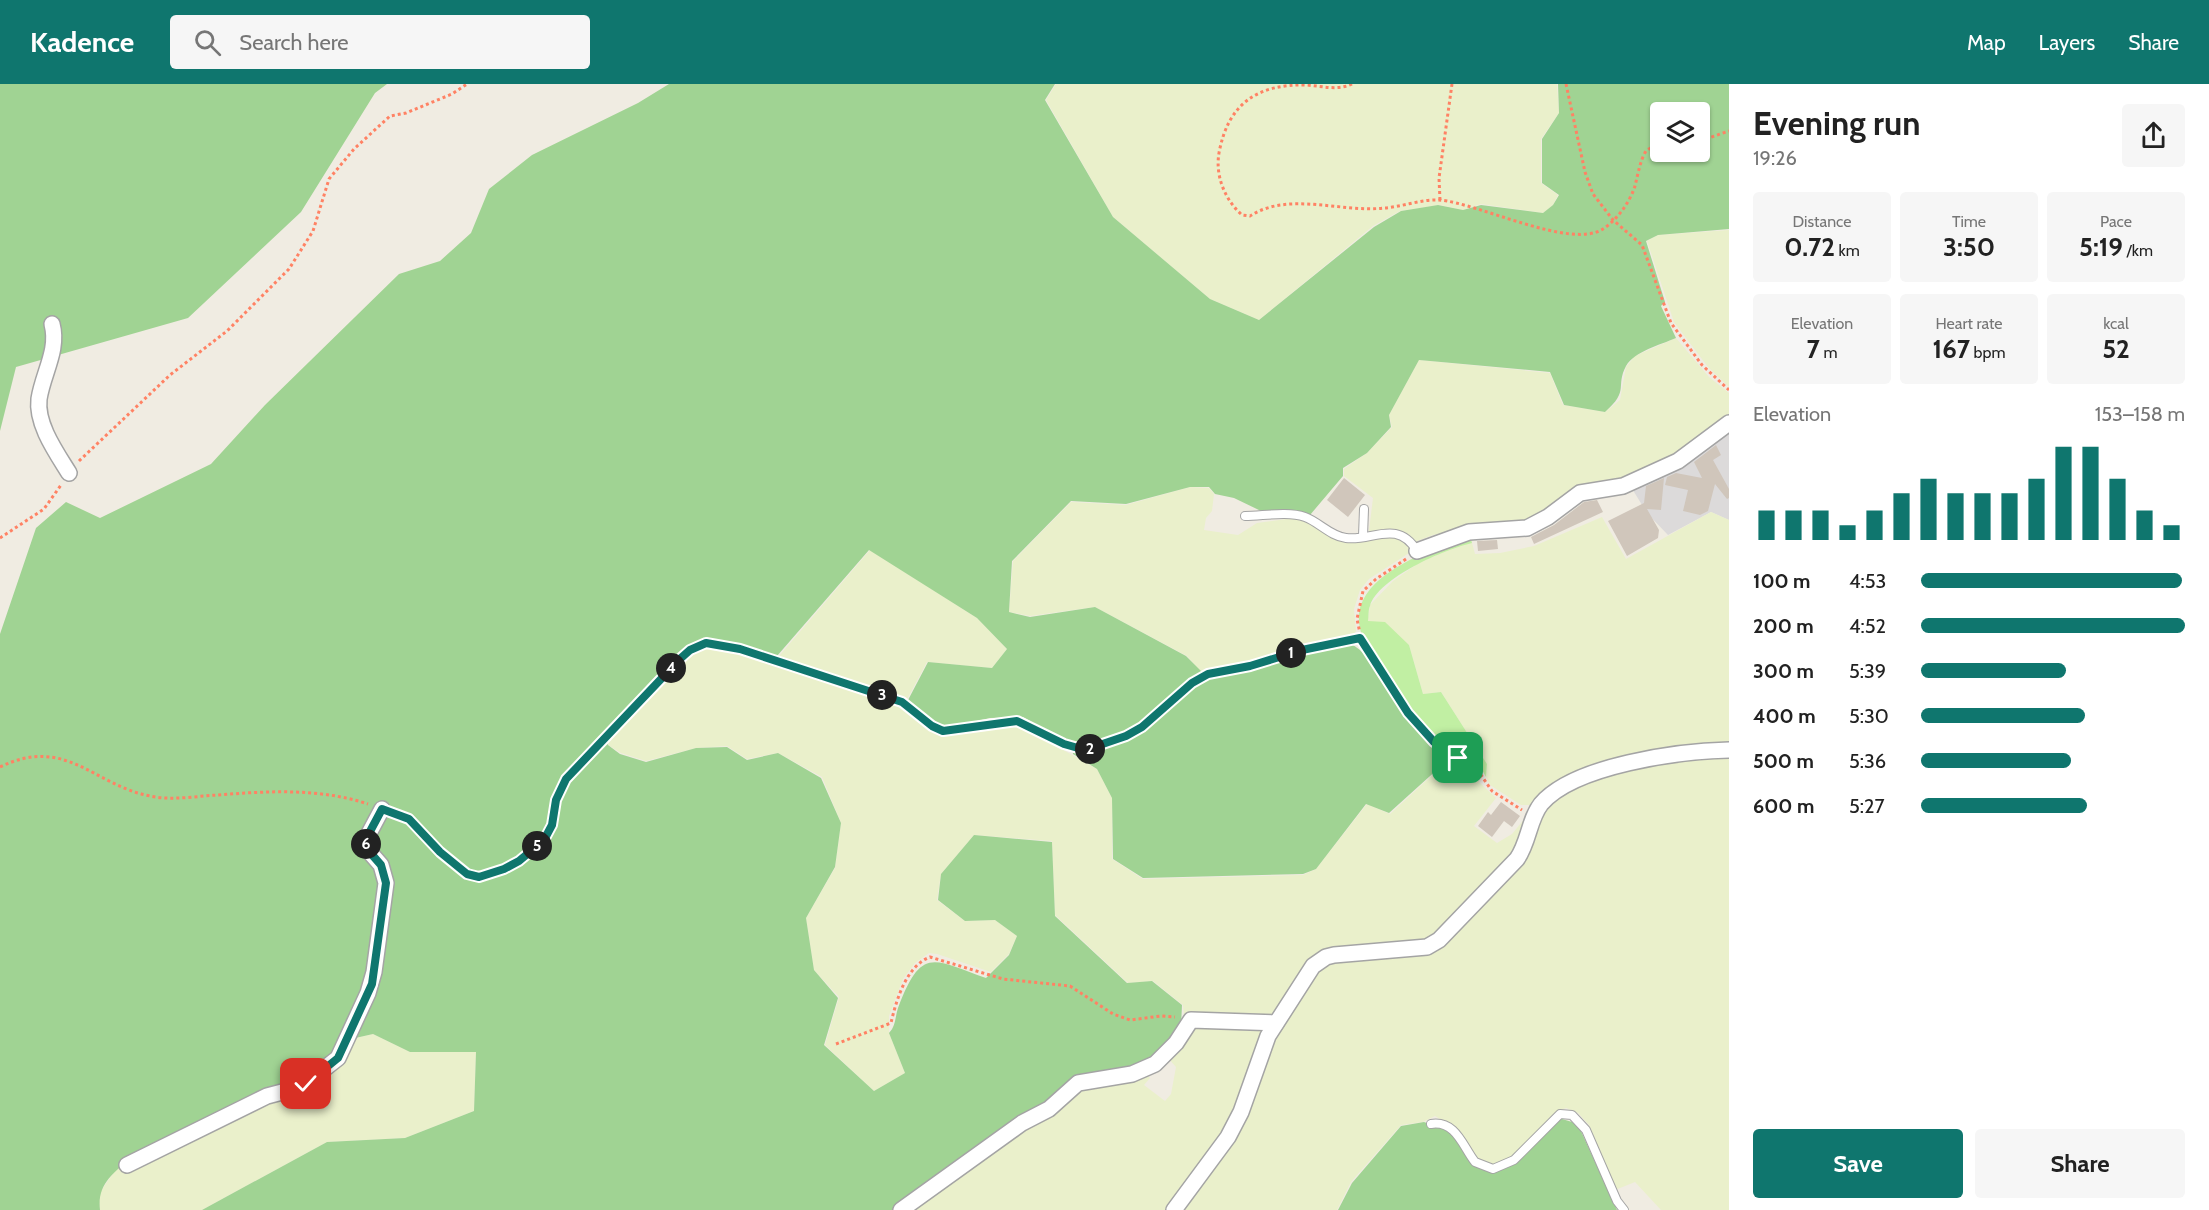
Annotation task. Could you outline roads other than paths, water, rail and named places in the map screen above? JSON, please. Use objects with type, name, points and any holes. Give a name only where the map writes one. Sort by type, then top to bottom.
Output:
[{"type":"street","points":[[52,324],[53,350],[39,406],[50,442],[69,472]]},
{"type":"street","points":[[1417,551],[1469,532],[1527,528],[1548,517],[1580,493],[1623,486],[1678,461],[1729,423]]},
{"type":"street","points":[[1174,1210],[1235,1126],[1263,1048],[1276,1023],[1306,974],[1326,957],[1413,950],[1427,947],[1439,940],[1517,858],[1529,837],[1540,806],[1554,792],[1590,773],[1664,758],[1729,750]]},
{"type":"street","points":[[127,1165],[267,1096],[301,1087],[338,1058],[368,993],[374,972],[386,883],[381,865],[367,849],[366,839],[382,809]]},
{"type":"street","points":[[901,1210],[1022,1123],[1049,1109],[1078,1083],[1132,1074],[1155,1064],[1176,1043],[1191,1020],[1276,1023]]},
{"type":"lane","points":[[1363,536],[1364,509]]},
{"type":"lane","points":[[1245,516],[1302,516],[1347,538],[1401,536],[1410,540],[1417,551]]},
{"type":"lane","points":[[1431,1124],[1440,1124],[1454,1131],[1464,1140],[1475,1162],[1493,1169],[1514,1160],[1560,1114],[1572,1115],[1586,1130],[1617,1201],[1624,1210]]}]
